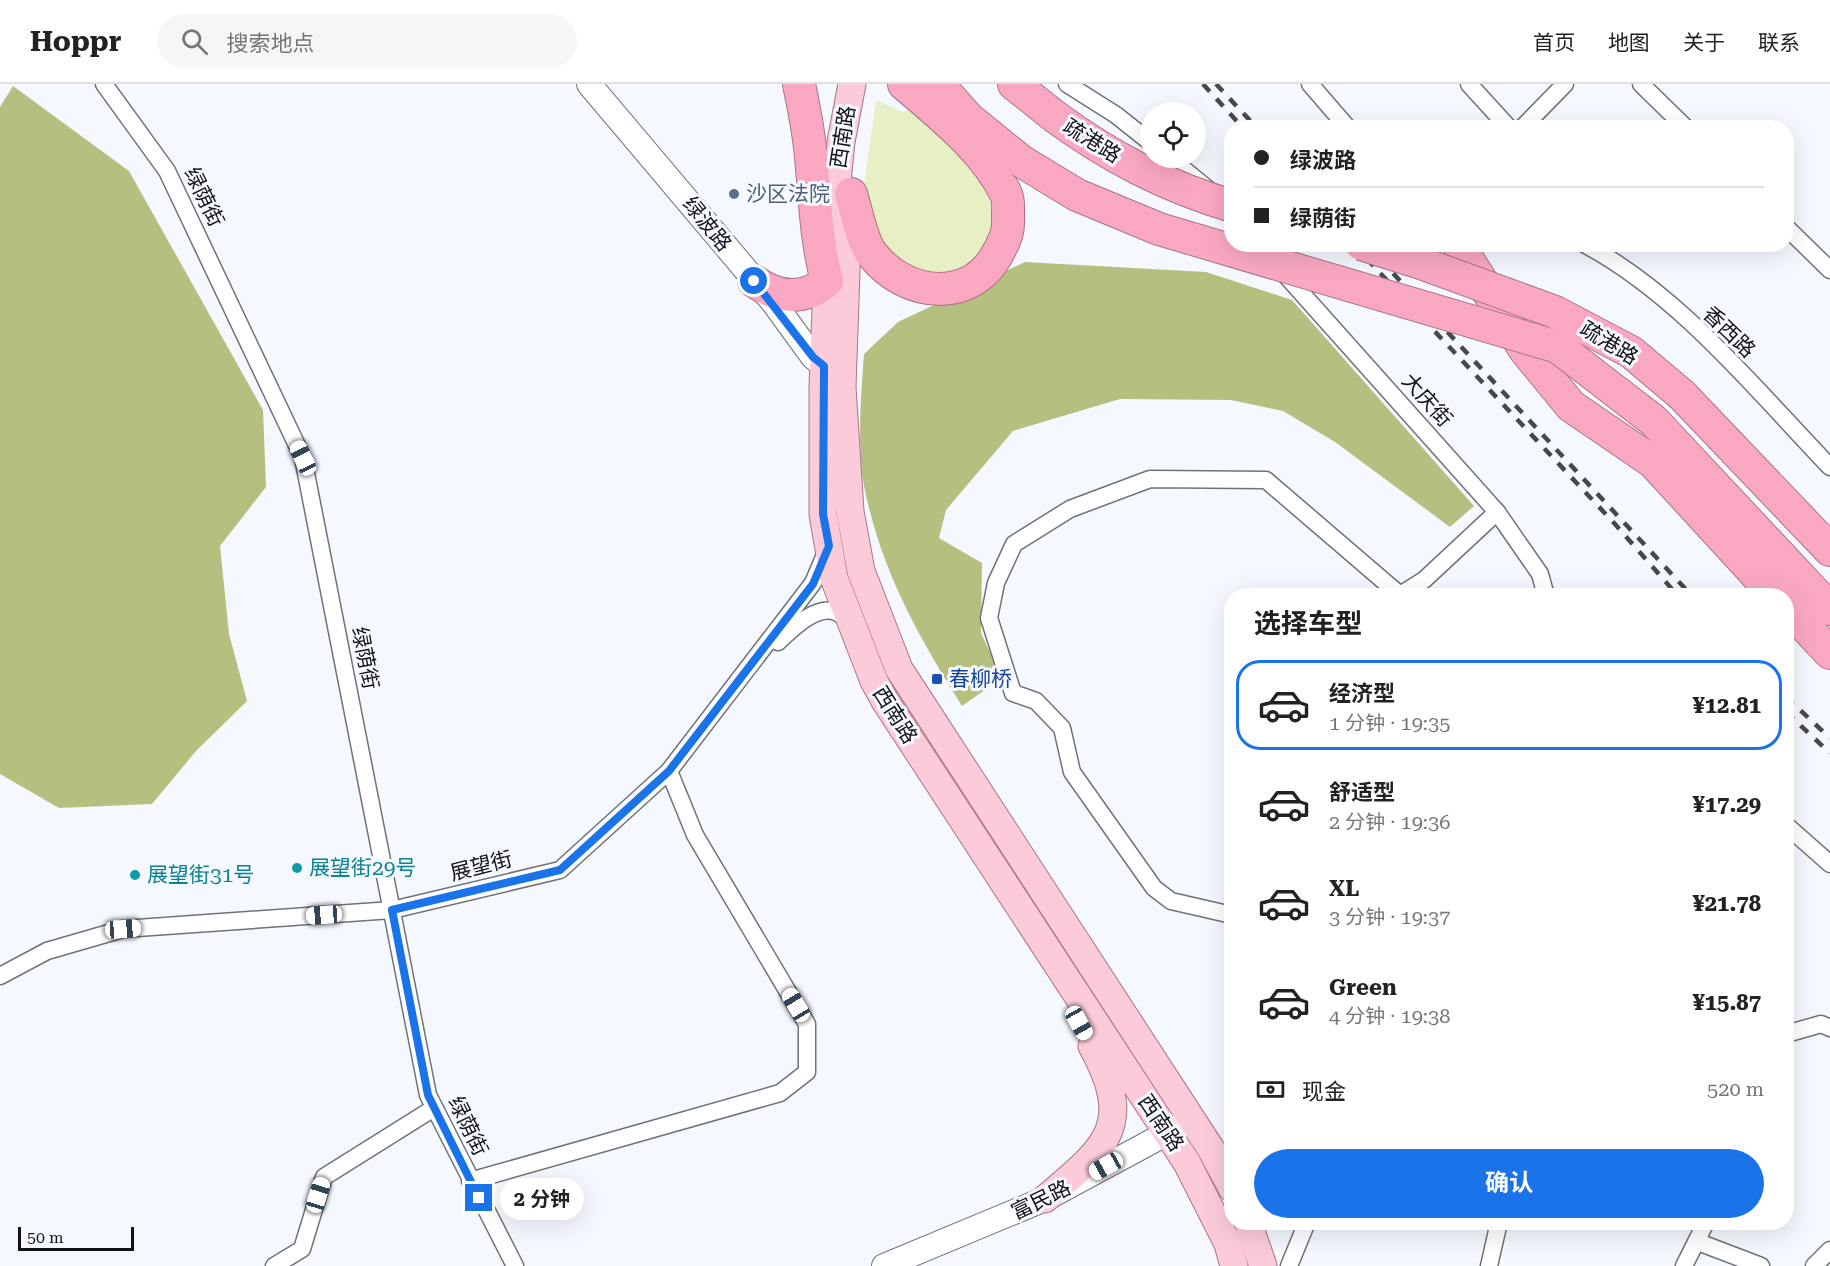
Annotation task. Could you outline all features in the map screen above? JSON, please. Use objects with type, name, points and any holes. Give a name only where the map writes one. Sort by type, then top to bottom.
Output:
[{"type":"highway","points":[[754,281],[765,289],[788,296],[809,292],[826,281],[818,244],[811,156],[799,84]]},
{"type":"highway","points":[[851,194],[870,253],[897,277],[930,290],[966,285],[992,266],[1009,230],[1008,196],[985,161],[904,84]]},
{"type":"highway","points":[[938,84],[968,118],[1021,161],[1077,195],[1159,229],[1224,248]]},
{"type":"highway","points":[[947,84],[1021,161]]},
{"type":"highway","points":[[1014,84],[1054,116]]},
{"type":"highway","points":[[1023,84],[1054,116]]},
{"type":"highway","name":"疏港路","points":[[1054,116],[1100,150],[1191,194],[1224,204]]},
{"type":"highway","points":[[1237,252],[1558,347],[1654,421],[1830,609]]},
{"type":"highway","name":"疏港路","points":[[1386,252],[1555,312],[1631,352],[1682,395],[1830,550]]},
{"type":"highway","points":[[1463,252],[1525,350],[1571,406],[1653,462],[1769,588]]},
{"type":"highway","points":[[1794,615],[1830,653]]},
{"type":"main road","name":"西南路","points":[[852,84],[854,119],[842,387],[850,511],[861,571],[899,669],[909,687],[1211,1149],[1224,1173]]},
{"type":"main road","name":"西南路","points":[[871,84],[854,119],[835,187],[826,281],[823,514],[834,578],[874,681],[885,701],[1187,1163],[1228,1244],[1234,1266]]},
{"type":"main road","points":[[1045,1200],[1081,1168],[1105,1142],[1114,1110],[1108,1076],[1079,1023],[1058,965]]},
{"type":"main road","points":[[1251,1230],[1263,1266]]},
{"type":"street","name":"绿荫街","points":[[104,84],[167,171],[303,458],[428,1095],[515,1266]]},
{"type":"street","name":"绿波路","points":[[589,84],[754,281],[813,357],[824,366]]},
{"type":"street","points":[[1066,84],[1116,114],[1140,134]]},
{"type":"street","points":[[1310,84],[1341,120]]},
{"type":"street","points":[[1469,84],[1502,120]]},
{"type":"street","points":[[1530,120],[1565,84]]},
{"type":"street","points":[[1641,84],[1678,120]]},
{"type":"street","points":[[1183,168],[1204,184],[1224,206]]},
{"type":"street","points":[[1794,235],[1830,270]]},
{"type":"street","name":"大庆街","points":[[1265,252],[1497,512],[1540,574],[1544,588]]},
{"type":"street","name":"香西路","points":[[1598,252],[1627,269],[1707,340],[1830,467]]},
{"type":"street","points":[[1224,913],[1171,900],[1154,888],[1072,772],[1062,728],[1036,701],[1013,693],[989,618],[996,583],[1014,544],[1070,509],[1150,479],[1266,480],[1391,588]]},
{"type":"street","points":[[1412,588],[1424,580],[1497,512]]},
{"type":"street","name":"展望街","points":[[0,976],[47,951],[123,929],[392,910],[560,870],[669,771],[813,584],[829,546]]},
{"type":"street","points":[[747,672],[787,633],[822,611],[835,612],[852,624]]},
{"type":"street","points":[[470,1181],[780,1093],[807,1072],[807,1024],[695,835],[669,771]]},
{"type":"street","points":[[1794,832],[1830,864]]},
{"type":"street","points":[[1794,1032],[1821,1024],[1830,1028]]},
{"type":"street","points":[[274,1266],[302,1249],[324,1177],[434,1108]]},
{"type":"street","name":"富民路","points":[[884,1266],[1045,1200],[1191,1120]]},
{"type":"street","points":[[1290,1266],[1304,1230]]},
{"type":"street","points":[[1490,1266],[1497,1230]]},
{"type":"street","points":[[1683,1266],[1703,1230]]},
{"type":"street","points":[[1698,1242],[1761,1266]]},
{"type":"street","points":[[1814,1266],[1830,1250]]},
{"type":"green space","points":[[13,86],[129,171],[263,410],[266,487],[220,546],[229,634],[247,701],[196,751],[152,804],[59,808],[0,774],[0,107]]},
{"type":"green space","points":[[876,100],[903,112],[917,106],[975,171],[992,198],[991,236],[983,256],[960,272],[936,278],[909,273],[869,233],[864,186]]},
{"type":"green space","points":[[1025,262],[1206,272],[1292,300],[1474,506],[1450,527],[1335,442],[1283,411],[1231,400],[1120,399],[1013,431],[946,510],[939,538],[982,563],[981,633],[1002,678],[962,706],[930,653],[903,600],[880,546],[871,517],[864,486],[861,455],[860,420],[864,354],[898,322]]},
{"type":"railway","points":[[1203,84],[1236,120]]},
{"type":"railway","points":[[1216,84],[1250,120]]},
{"type":"railway","points":[[1360,252],[1615,524],[1671,588]]},
{"type":"railway","points":[[1373,252],[1685,588]]},
{"type":"railway","points":[[1794,704],[1830,738]]},
{"type":"railway","points":[[1794,719],[1830,753]]},
{"type":"place","name":"沙区法院","points":[[734,194]]},
{"type":"place","name":"春柳桥","points":[[937,679]]},
{"type":"place","name":"展望街29号","points":[[297,868]]},
{"type":"place","name":"展望街31号","points":[[135,875]]},
{"type":"route","points":[[479,1198],[428,1095],[392,910],[560,870],[669,771],[813,584],[829,546],[823,514],[824,366],[813,357],[773,302],[754,281]]}]
